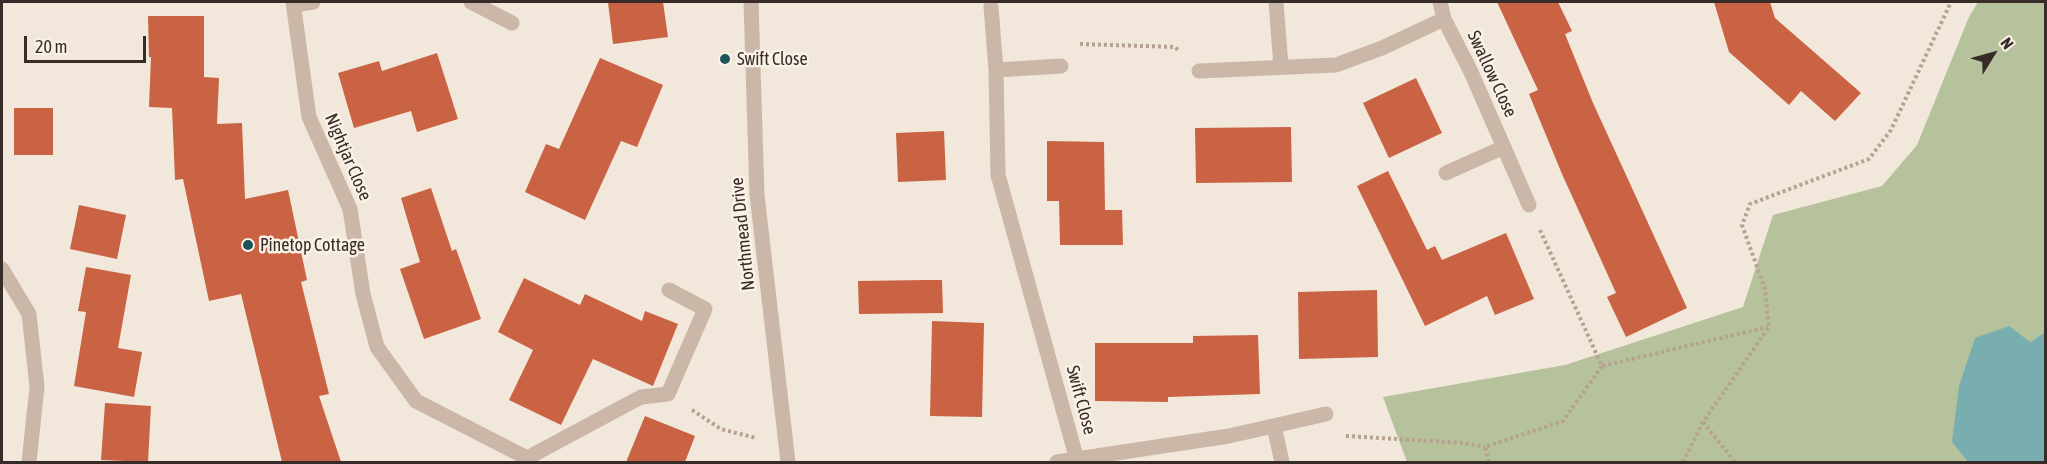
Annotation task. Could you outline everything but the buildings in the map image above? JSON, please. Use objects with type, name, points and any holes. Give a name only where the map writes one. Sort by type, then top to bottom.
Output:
[{"type":"street","name":"Nightjar Close","points":[[313,2],[293,3],[309,117],[350,208],[363,294],[377,347],[416,401],[526,458],[641,397],[668,394]]},
{"type":"street","points":[[471,2],[512,23]]},
{"type":"street","name":"Northmead Drive","points":[[751,2],[757,195],[788,462]]},
{"type":"street","points":[[1276,2],[1281,67]]},
{"type":"street","name":"Swallow Close","points":[[1440,2],[1444,19],[1472,72],[1529,205]]},
{"type":"street","name":"Swift Close","points":[[991,4],[996,70],[998,175],[1077,460]]},
{"type":"street","name":"Swallow Close","points":[[1199,70],[1336,65],[1382,48],[1444,19]]},
{"type":"street","points":[[996,70],[1061,66]]},
{"type":"street","name":"Swallow Close","points":[[1446,173],[1504,147]]},
{"type":"street","points":[[2,269],[29,314],[37,387],[29,462]]},
{"type":"street","points":[[668,394],[705,309],[669,290]]},
{"type":"street","name":"Swift Close","points":[[1057,462],[1228,436],[1326,414]]},
{"type":"street","points":[[1274,426],[1282,462]]},
{"type":"path","points":[[1683,462],[1703,422],[1769,327],[1765,289],[1742,225],[1750,204],[1869,159],[1892,130],[1951,2]]},
{"type":"path","points":[[1061,66],[1076,44],[1175,47],[1199,70]]},
{"type":"path","points":[[1529,205],[1602,366]]},
{"type":"path","points":[[1326,414],[1345,436],[1464,442],[1485,447],[1563,421],[1602,366],[1769,327]]},
{"type":"path","points":[[668,394],[721,429],[786,446]]},
{"type":"path","points":[[1703,422],[1736,462]]},
{"type":"path","points":[[1485,447],[1489,462]]},
{"type":"green space","points":[[1978,2],[2045,2],[2045,332],[2030,342],[1952,441],[1968,462],[1407,462],[1383,397],[1565,365],[1743,307],[1773,215],[1882,186],[1917,145],[1969,17]]},
{"type":"water","points":[[2009,326],[2030,342],[2045,332],[2045,462],[1968,462],[1952,442],[1959,386],[1975,338]]},
{"type":"place","name":"Swift Close","points":[[725,59]]},
{"type":"place","name":"Pinetop Cottage","points":[[248,245]]}]
